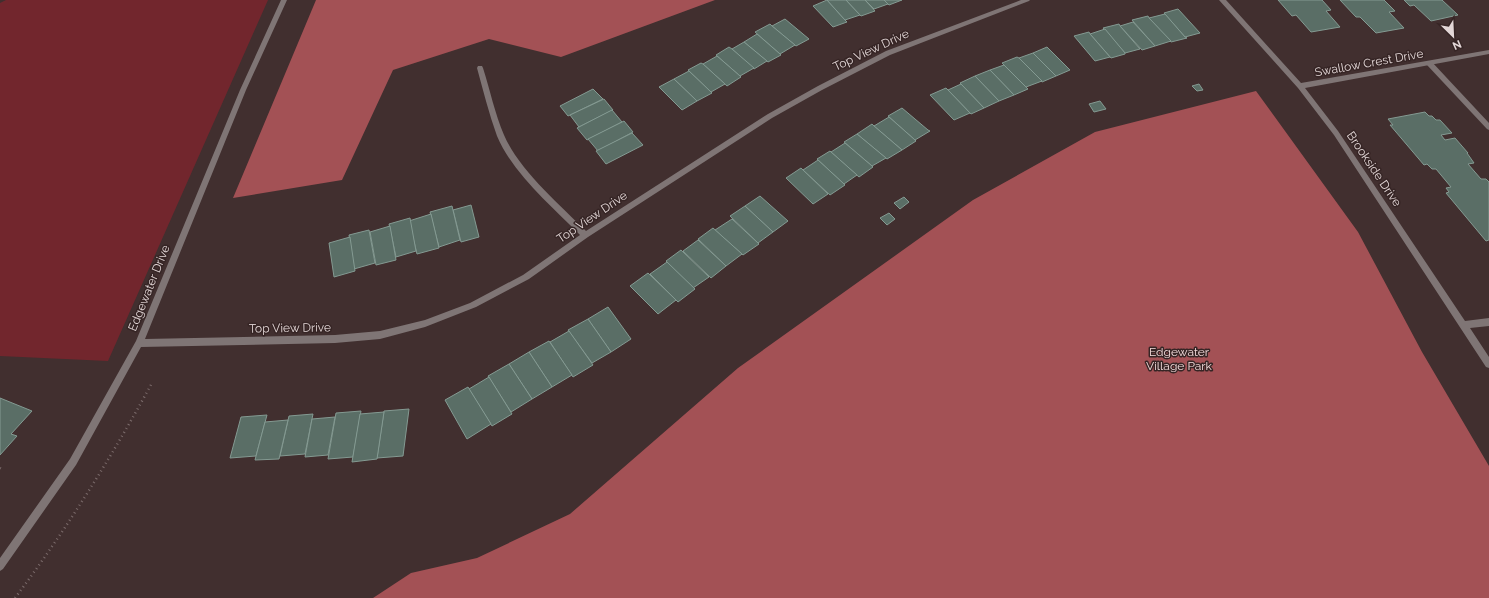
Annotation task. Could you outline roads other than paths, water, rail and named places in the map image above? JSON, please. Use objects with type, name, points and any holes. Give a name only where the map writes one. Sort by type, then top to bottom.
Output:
[{"type":"street","name":"Edgewater Drive","points":[[0,566],[73,462],[139,344],[243,90],[284,0]]},
{"type":"street","name":"Top View Drive","points":[[139,344],[334,339],[388,333],[425,324],[473,305],[526,277],[586,235],[770,116],[820,88],[888,53],[1027,0]]},
{"type":"street","name":"Brookside Drive","points":[[1222,0],[1300,86],[1336,133],[1489,364]]},
{"type":"street","name":"Swallow Crest Drive","points":[[1300,86],[1489,52]]},
{"type":"street","points":[[1429,63],[1489,127]]},
{"type":"street","points":[[480,68],[501,136],[515,161],[538,187],[586,235]]},
{"type":"street","points":[[1464,325],[1489,322]]},
{"type":"park label","name":"Edgewater Village Park","points":[[1179,359]]}]
